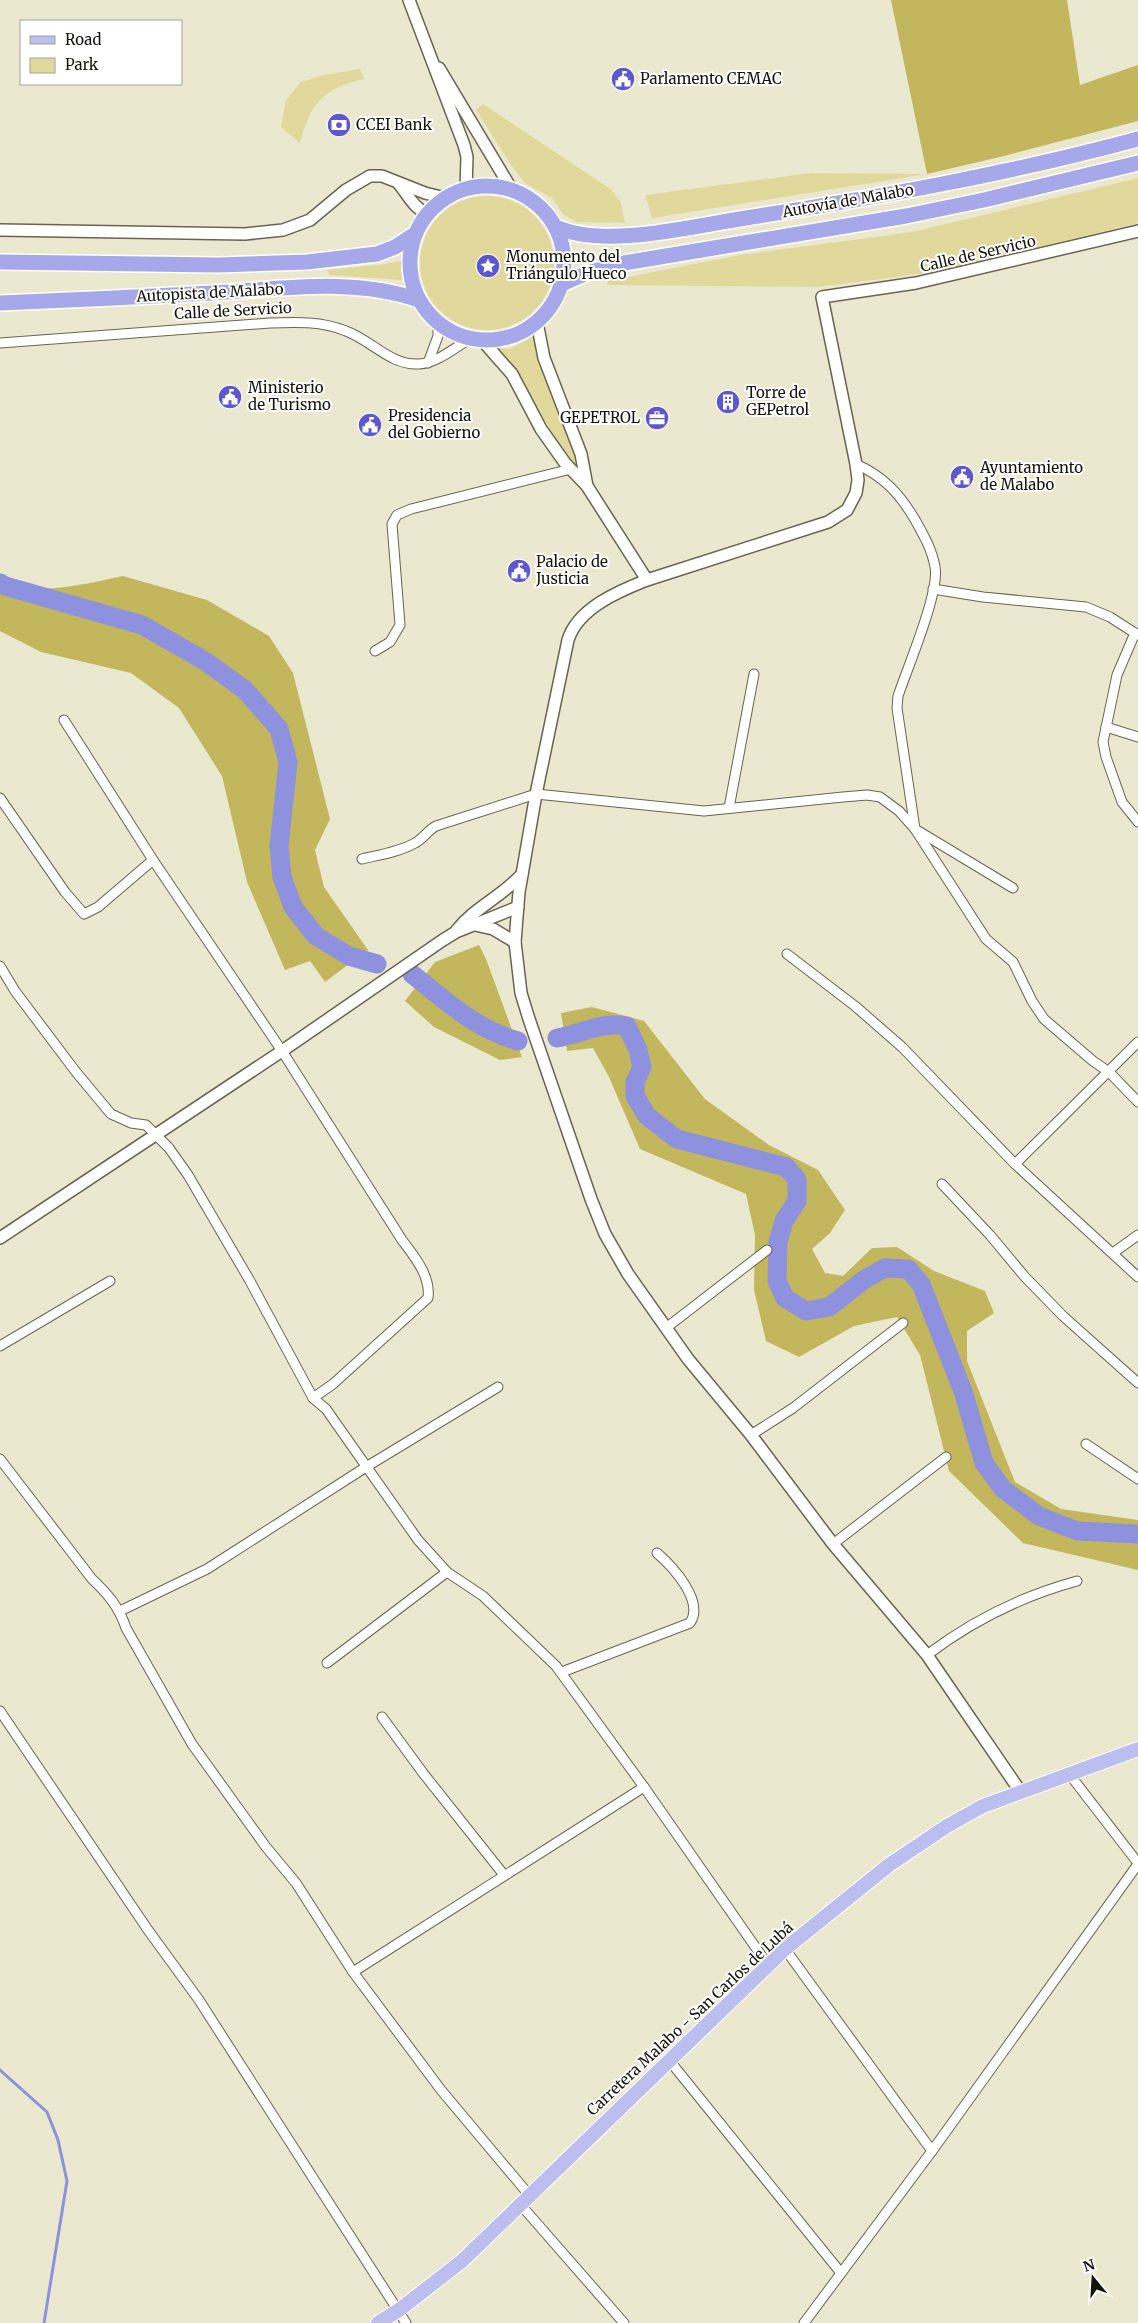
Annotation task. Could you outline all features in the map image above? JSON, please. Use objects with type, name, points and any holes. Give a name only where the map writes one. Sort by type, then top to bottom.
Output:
[{"type":"highway","name":"Autovía de Malabo","points":[[556,227],[570,233],[600,237],[643,233],[826,206],[977,178],[1138,139]]},
{"type":"highway","name":"Autovía de Malabo","points":[[562,284],[587,273],[624,263],[916,214],[984,200],[1138,163]]},
{"type":"highway","points":[[489,186],[512,190],[528,197],[542,208],[556,227],[564,254],[562,284],[552,305],[537,322],[517,334],[494,340],[476,339],[454,333],[438,323],[419,300],[410,274],[410,254],[415,234],[427,214],[445,198],[466,189],[489,186]]},
{"type":"highway","name":"Autopista de Malabo","points":[[0,262],[218,265],[307,262],[377,254],[396,248],[415,234]]},
{"type":"highway","name":"Autopista de Malabo","points":[[0,304],[317,286],[371,288],[396,292],[419,300]]},
{"type":"main road","name":"Carretera Malabo - San Carlos de Lubá","points":[[378,2323],[399,2310],[462,2261],[785,1949],[889,1865],[940,1831],[983,1806],[1138,1749]]},
{"type":"street","points":[[408,0],[464,145],[467,157],[466,189]]},
{"type":"street","points":[[432,59],[443,74],[512,190]]},
{"type":"street","points":[[0,230],[244,234],[283,230],[310,220],[346,190],[370,176],[382,176],[424,193],[445,198]]},
{"type":"street","points":[[398,183],[417,210],[427,214]]},
{"type":"street","name":"Calle de Servicio","points":[[856,464],[822,297],[916,283],[1138,231]]},
{"type":"street","name":"Calle de Servicio","points":[[0,343],[304,322],[334,326],[349,331],[396,360],[408,364],[428,363]]},
{"type":"street","points":[[537,322],[544,358],[581,454],[588,486]]},
{"type":"street","points":[[428,363],[438,336],[438,323]]},
{"type":"street","points":[[428,363],[476,339],[504,362],[541,429],[571,469],[588,486],[647,580]]},
{"type":"street","points":[[1020,1791],[927,1655],[833,1544],[751,1434],[688,1359],[616,1254],[605,1234],[591,1198],[529,1020],[521,992],[515,942],[519,892],[536,794],[571,631],[579,621],[610,596],[647,580],[839,517],[847,510],[856,493],[856,464],[884,479],[905,502],[932,554],[936,570],[933,589],[898,696],[896,708],[915,828],[986,940],[1013,962],[1037,1010],[1092,1061],[1109,1072],[1138,1102]]},
{"type":"street","points":[[374,651],[390,642],[400,625],[392,524],[397,515],[411,509],[571,469]]},
{"type":"street","points":[[933,589],[983,597],[1086,607],[1110,617],[1137,634],[1117,674],[1103,742],[1106,757],[1122,802],[1138,822]]},
{"type":"street","points":[[729,808],[754,674]]},
{"type":"street","points":[[64,720],[153,860],[282,1051],[402,1240],[418,1261],[429,1290],[428,1298],[333,1384],[313,1398]]},
{"type":"street","points":[[1106,727],[1138,737]]},
{"type":"street","points":[[362,859],[398,850],[417,842],[431,828],[436,826],[536,794],[704,811],[867,795],[880,797],[915,828],[1013,888]]},
{"type":"street","points":[[0,798],[65,892],[84,914],[98,906],[153,860]]},
{"type":"street","points":[[456,932],[463,922],[503,893],[522,873]]},
{"type":"street","points":[[488,903],[519,892]]},
{"type":"street","points":[[0,1238],[282,1051],[456,932],[518,907]]},
{"type":"street","points":[[475,925],[493,929],[515,942]]},
{"type":"street","points":[[787,954],[855,1006],[902,1047],[1015,1164],[1138,1277]]},
{"type":"street","points":[[0,966],[15,991],[76,1072],[111,1114],[131,1123],[146,1125],[157,1134],[188,1175],[225,1237],[313,1398],[326,1409],[418,1540],[447,1572],[483,1596],[562,1672],[768,1965]]},
{"type":"street","points":[[1015,1164],[1138,1042]]},
{"type":"street","points":[[942,1184],[1057,1310],[1138,1383]]},
{"type":"street","points":[[1113,1254],[1138,1235]]},
{"type":"street","points":[[666,1328],[767,1250]]},
{"type":"street","points":[[0,1346],[110,1281]]},
{"type":"street","points":[[751,1434],[792,1408],[903,1323]]},
{"type":"street","points":[[120,1611],[207,1568],[366,1467],[498,1388]]},
{"type":"street","points":[[1086,1444],[1138,1479]]},
{"type":"street","points":[[833,1544],[946,1457]]},
{"type":"street","points":[[0,1459],[92,1579],[108,1593],[120,1611],[126,1628],[192,1744],[266,1847],[296,1883],[353,1972],[525,2200],[624,2323]]},
{"type":"street","points":[[562,1672],[690,1622],[694,1613],[686,1586],[676,1570],[658,1553]]},
{"type":"street","points":[[327,1663],[447,1572]]},
{"type":"street","points":[[927,1655],[955,1634],[994,1612],[1038,1592],[1077,1581]]},
{"type":"street","points":[[0,1711],[148,1930],[199,2000],[406,2323]]},
{"type":"street","points":[[382,1717],[422,1773],[504,1875]]},
{"type":"street","points":[[804,2323],[932,2151],[1138,1863],[1070,1775]]},
{"type":"street","points":[[353,1972],[644,1787]]},
{"type":"street","points":[[785,1949],[932,2151]]},
{"type":"street","points":[[668,2060],[841,2273]]},
{"type":"green space","points":[[360,69],[364,79],[338,87],[320,100],[308,118],[300,143],[281,127],[286,100],[301,82],[320,76]]},
{"type":"green space","points":[[483,104],[612,190],[621,203],[625,223],[577,222],[563,214],[552,198],[526,184],[513,168],[476,110]]},
{"type":"green space","points":[[811,173],[927,174],[652,218],[645,195]]},
{"type":"green space","points":[[1138,178],[1138,223],[934,272],[819,287],[607,285],[608,281],[740,255],[912,232]]},
{"type":"green space","points":[[487,196],[513,201],[535,215],[549,237],[554,263],[549,289],[535,311],[513,325],[487,330],[461,325],[439,311],[425,289],[420,263],[425,237],[439,215],[461,201]]},
{"type":"green space","points":[[401,261],[402,280],[329,275],[327,270],[379,265]]},
{"type":"green space","points":[[537,334],[535,351],[578,453],[580,469],[563,452],[517,372],[497,348],[510,349]]},
{"type":"shaded area","points":[[891,0],[1067,0],[1080,85],[1138,65],[1138,121],[927,174]]},
{"type":"shaded area","points":[[123,576],[207,600],[269,636],[293,673],[330,819],[315,850],[324,887],[368,950],[325,982],[310,961],[285,970],[247,882],[222,776],[179,708],[131,673],[41,652],[0,631],[0,579],[13,585],[44,589],[61,588]]},
{"type":"shaded area","points":[[479,945],[486,959],[522,1057],[500,1060],[434,1027],[405,1001],[435,962]]},
{"type":"shaded area","points":[[592,1007],[644,1021],[705,1099],[769,1145],[818,1170],[845,1210],[830,1233],[812,1249],[825,1273],[843,1276],[872,1248],[897,1247],[934,1271],[985,1291],[994,1313],[967,1331],[967,1361],[1015,1482],[1061,1509],[1138,1520],[1138,1570],[1023,1543],[949,1471],[920,1355],[897,1317],[854,1326],[799,1357],[766,1341],[754,1290],[755,1235],[746,1194],[640,1149],[609,1077],[593,1048],[567,1051],[561,1013]]},
{"type":"waterway","points":[[0,583],[142,625],[205,661],[245,690],[279,729],[288,762],[279,846],[282,877],[293,907],[316,936],[349,956],[377,964]]},
{"type":"waterway","points":[[412,974],[475,1022],[502,1036],[518,1041]]},
{"type":"waterway","points":[[557,1038],[609,1025],[627,1026],[638,1050],[642,1067],[635,1082],[635,1096],[647,1116],[677,1139],[786,1167],[797,1179],[797,1201],[784,1221],[778,1242],[777,1281],[785,1298],[806,1311],[829,1307],[865,1279],[885,1268],[908,1269],[921,1284],[964,1394],[984,1463],[1003,1489],[1039,1516],[1077,1531],[1138,1534]]},
{"type":"waterway","points":[[0,2070],[47,2112],[58,2140],[67,2181],[44,2323]]},
{"type":"place","name":"Parlamento CEMAC","points":[[623,79]]},
{"type":"place","name":"CCEI Bank","points":[[339,125]]},
{"type":"place","name":"Monumento del Triángulo Hueco","points":[[488,266]]},
{"type":"place","name":"Ministerio de Turismo","points":[[230,397]]},
{"type":"place","name":"Torre de GEPetrol","points":[[728,402]]},
{"type":"place","name":"GEPETROL","points":[[657,418]]},
{"type":"place","name":"Presidencia del Gobierno","points":[[370,425]]},
{"type":"place","name":"Ayuntamiento de Malabo","points":[[962,477]]},
{"type":"place","name":"Palacio de Justicia","points":[[519,571]]}]
